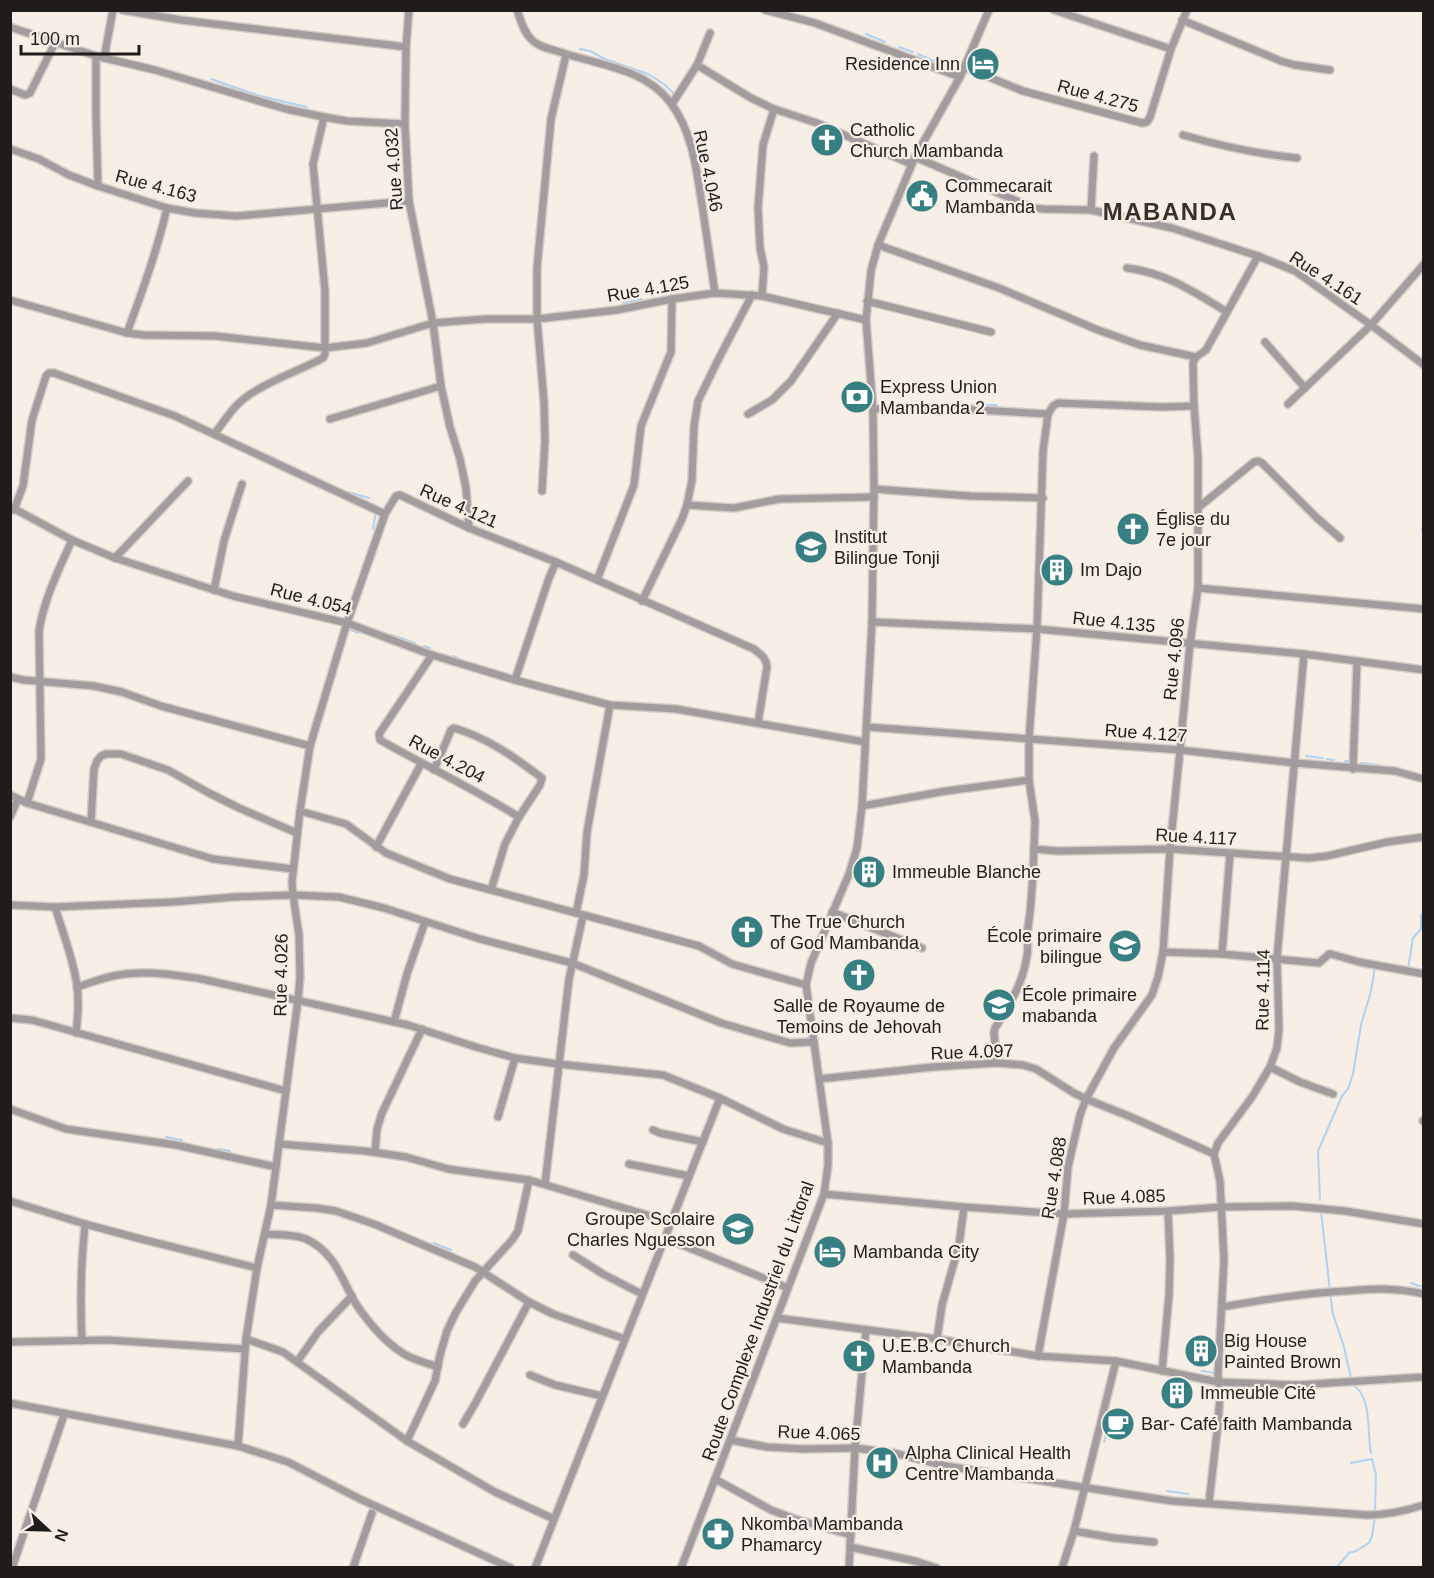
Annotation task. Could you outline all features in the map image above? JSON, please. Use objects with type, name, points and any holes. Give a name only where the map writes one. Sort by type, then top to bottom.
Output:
[{"type":"street","points":[[104,58],[113,10]]},
{"type":"street","points":[[122,10],[181,20],[406,47]]},
{"type":"street","name":"Rue 4.032","points":[[409,10],[405,124],[409,201],[433,323],[441,386],[466,488],[469,528]]},
{"type":"street","name":"Rue 4.046","points":[[517,10],[524,30],[532,41],[566,55],[633,73],[663,94],[672,104],[686,130],[696,166],[715,293]]},
{"type":"street","points":[[765,10],[815,23],[960,77]]},
{"type":"street","points":[[300,811],[346,824],[386,853],[450,879],[699,946],[732,964],[806,985],[811,963],[849,874],[857,848],[862,806],[872,622],[873,409],[866,320],[871,271],[878,245],[913,160],[960,77],[988,10]]},
{"type":"street","points":[[1054,10],[1171,49]]},
{"type":"street","name":"Rue 4.275","points":[[964,67],[1023,91],[1142,123],[1147,122],[1171,49],[1187,10]]},
{"type":"street","points":[[1182,20],[1281,61],[1330,70]]},
{"type":"street","points":[[10,27],[96,56],[155,70],[286,109],[347,121],[405,124]]},
{"type":"street","points":[[672,104],[697,65],[710,33]]},
{"type":"street","points":[[10,89],[25,95],[30,93],[55,43]]},
{"type":"street","points":[[542,491],[545,440],[537,319],[537,267],[551,119],[566,55]]},
{"type":"street","points":[[96,56],[98,186]]},
{"type":"street","name":"Rue 4.161","points":[[697,65],[751,98],[774,109],[817,123],[1033,208],[1091,210],[1172,228],[1258,256],[1295,271],[1371,325],[1288,405]]},
{"type":"street","points":[[762,296],[764,267],[760,248],[758,208],[764,145],[774,109]]},
{"type":"street","points":[[214,435],[245,398],[322,358],[325,354],[325,291],[313,164],[324,117]]},
{"type":"street","points":[[1183,135],[1227,148],[1297,158]]},
{"type":"street","name":"Rue 4.163","points":[[10,148],[98,186],[167,208],[195,213],[237,216],[409,201]]},
{"type":"street","points":[[1091,210],[1094,156]]},
{"type":"street","points":[[127,333],[167,208]]},
{"type":"street","points":[[878,245],[999,288],[1090,327],[1140,345],[1196,357],[1206,350],[1258,256]]},
{"type":"street","points":[[1127,268],[1159,274],[1227,312]]},
{"type":"street","points":[[1422,270],[1371,325],[1424,365]]},
{"type":"street","name":"Rue 4.125","points":[[10,300],[127,333],[215,336],[325,348],[367,343],[433,323],[485,319],[537,319],[617,310],[672,298],[715,293],[762,296],[866,320]]},
{"type":"street","points":[[642,601],[687,505],[692,480],[694,426],[698,401],[752,295]]},
{"type":"street","points":[[597,580],[634,486],[641,426],[671,352],[672,298]]},
{"type":"street","points":[[867,301],[992,332]]},
{"type":"street","points":[[748,414],[772,400],[791,381],[838,313]]},
{"type":"street","points":[[1265,342],[1305,388]]},
{"type":"street","name":"Rue 4.096","points":[[1163,952],[1170,849],[1190,644],[1198,588],[1198,457],[1192,370],[1196,357]]},
{"type":"street","points":[[12,508],[23,486],[32,420],[46,376],[49,373],[175,416],[385,514]]},
{"type":"street","points":[[330,419],[441,386]]},
{"type":"street","points":[[997,1063],[995,1028],[1015,994],[1028,952],[1027,932],[1032,900],[1035,821],[1029,780],[1029,740],[1037,629],[1043,451],[1048,414],[1058,403],[1194,406]]},
{"type":"street","points":[[873,409],[961,409],[1048,414]]},
{"type":"street","points":[[1198,507],[1258,461],[1340,538]]},
{"type":"street","points":[[115,558],[188,481]]},
{"type":"street","points":[[214,590],[224,541],[242,484]]},
{"type":"street","points":[[687,505],[734,508],[779,499],[874,493],[1043,498]]},
{"type":"street","name":"Rue 4.121","points":[[385,514],[393,499],[400,495],[469,528],[556,562],[754,649],[766,660],[767,667],[758,723]]},
{"type":"street","name":"Rue 4.054","points":[[12,508],[72,540],[115,558],[233,596],[347,623],[432,655],[515,680],[610,705],[676,709],[865,742]]},
{"type":"street","name":"Rue 4.026","points":[[238,1446],[246,1339],[257,1268],[271,1205],[298,1000],[299,935],[292,896],[293,869],[310,746],[347,623],[385,514]]},
{"type":"street","points":[[27,803],[42,759],[39,631],[52,583],[72,540]]},
{"type":"street","points":[[515,680],[556,562]]},
{"type":"street","points":[[1198,588],[1424,609]]},
{"type":"street","name":"Rue 4.135","points":[[872,622],[1037,629],[1304,654],[1424,670]]},
{"type":"street","name":"Rue 4.114","points":[[1214,1154],[1218,1143],[1270,1068],[1277,1048],[1280,1029],[1277,958],[1304,654]]},
{"type":"street","name":"Rue 4.204","points":[[432,655],[379,734],[380,740],[421,764],[476,791],[519,817]]},
{"type":"street","points":[[1353,769],[1357,662]]},
{"type":"street","points":[[10,676],[24,680],[122,692],[161,706],[310,746]]},
{"type":"street","points":[[545,1184],[558,1064],[580,915],[587,832],[610,705]]},
{"type":"street","name":"Rue 4.127","points":[[867,727],[1180,750],[1295,764],[1395,771],[1420,778]]},
{"type":"street","points":[[434,770],[454,728],[504,750],[542,778],[505,844],[491,890]]},
{"type":"street","points":[[91,822],[94,769],[97,761],[106,754],[121,754],[168,770],[239,808],[297,833]]},
{"type":"street","points":[[376,847],[421,764]]},
{"type":"street","points":[[862,806],[946,791],[1029,780]]},
{"type":"street","points":[[10,818],[14,797],[27,803],[213,859],[293,869]]},
{"type":"street","name":"Rue 4.117","points":[[1034,849],[1170,849],[1308,858],[1424,837]]},
{"type":"street","points":[[1222,954],[1230,854]]},
{"type":"street","points":[[10,905],[55,907],[234,897],[339,897],[384,908],[480,939],[572,963],[721,1023],[790,1043],[814,1042]]},
{"type":"street","points":[[55,907],[73,963],[79,1007],[76,1033]]},
{"type":"street","points":[[832,912],[922,948]]},
{"type":"street","points":[[394,1022],[425,922]]},
{"type":"street","points":[[1163,952],[1222,954],[1319,963],[1331,954],[1359,962],[1424,974]]},
{"type":"street","name":"Rue 4.088","points":[[1038,1356],[1064,1214],[1068,1167],[1080,1115],[1086,1099],[1114,1048],[1152,994],[1163,952]]},
{"type":"street","points":[[77,987],[116,975],[135,972],[197,978],[422,1029],[515,1058],[663,1075],[720,1098],[783,1129],[828,1143]]},
{"type":"street","name":"Route Complexe Industriel du Littoral","points":[[681,1568],[824,1194],[828,1143],[806,985]]},
{"type":"street","points":[[10,1018],[32,1020],[286,1091]]},
{"type":"street","points":[[375,1152],[377,1130],[382,1113],[422,1029]]},
{"type":"street","points":[[498,1117],[515,1058]]},
{"type":"street","name":"Rue 4.097","points":[[819,1079],[933,1067],[997,1063],[1023,1065],[1036,1069],[1086,1099],[1214,1154]]},
{"type":"street","points":[[1270,1068],[1333,1094]]},
{"type":"street","points":[[535,1568],[720,1098]]},
{"type":"street","points":[[10,1109],[66,1129],[176,1145],[276,1167]]},
{"type":"street","points":[[653,1130],[703,1142]]},
{"type":"street","points":[[279,1144],[375,1152],[406,1157],[448,1169],[529,1180],[671,1222]]},
{"type":"street","points":[[1209,1503],[1220,1394],[1218,1382],[1224,1260],[1220,1181],[1214,1154]]},
{"type":"street","points":[[629,1164],[689,1176]]},
{"type":"street","points":[[407,1441],[435,1382],[442,1347],[454,1314],[475,1281],[518,1231],[529,1180]]},
{"type":"street","name":"Rue 4.085","points":[[824,1194],[1064,1214],[1293,1206],[1345,1211],[1424,1224]]},
{"type":"street","points":[[10,1200],[137,1239],[257,1268]]},
{"type":"street","points":[[271,1205],[316,1208],[374,1224],[483,1271],[529,1302],[553,1314],[625,1339]]},
{"type":"street","points":[[937,1338],[942,1305],[959,1245],[964,1207]]},
{"type":"street","points":[[1162,1371],[1170,1268],[1168,1211]]},
{"type":"street","points":[[81,1341],[80,1304],[85,1224]]},
{"type":"street","points":[[265,1234],[299,1237],[321,1249],[335,1263],[369,1322],[401,1352],[438,1367]]},
{"type":"street","points":[[665,1238],[788,1288]]},
{"type":"street","points":[[573,1255],[642,1294]]},
{"type":"street","points":[[1222,1306],[1293,1295],[1373,1289],[1405,1290],[1424,1294]]},
{"type":"street","points":[[297,1362],[318,1332],[352,1296]]},
{"type":"street","points":[[463,1424],[529,1302]]},
{"type":"street","points":[[777,1318],[937,1338],[1038,1356],[1116,1362],[1218,1382],[1297,1385],[1424,1377]]},
{"type":"street","points":[[849,1568],[855,1448],[866,1330]]},
{"type":"street","points":[[246,1339],[273,1348],[297,1362],[407,1441],[495,1492],[554,1519]]},
{"type":"street","points":[[10,1342],[107,1340],[245,1349]]},
{"type":"street","points":[[1062,1568],[1074,1531],[1116,1362]]},
{"type":"street","points":[[530,1375],[555,1385],[602,1396]]},
{"type":"street","points":[[10,1403],[238,1446],[288,1462],[511,1568]]},
{"type":"street","points":[[12,1568],[63,1418]]},
{"type":"street","name":"Rue 4.065","points":[[730,1440],[767,1447],[855,1448],[894,1453],[946,1466],[1172,1501],[1367,1515],[1381,1515],[1424,1505]]},
{"type":"street","points":[[715,1479],[771,1510],[851,1535]]},
{"type":"street","points":[[353,1568],[372,1513]]},
{"type":"street","points":[[1074,1531],[1154,1542]]},
{"type":"street","points":[[850,1547],[937,1568]]},
{"type":"waterway","points":[[866,34],[885,42]]},
{"type":"waterway","points":[[899,47],[913,52]]},
{"type":"waterway","points":[[580,49],[648,74],[664,84],[676,96]]},
{"type":"waterway","points":[[918,54],[936,62]]},
{"type":"waterway","points":[[211,79],[260,96],[307,107]]},
{"type":"waterway","points":[[623,303],[642,299]]},
{"type":"waterway","points":[[941,406],[957,405]]},
{"type":"waterway","points":[[964,405],[978,405]]},
{"type":"waterway","points":[[979,405],[997,405]]},
{"type":"waterway","points":[[924,406],[934,406]]},
{"type":"waterway","points":[[287,464],[295,468]]},
{"type":"waterway","points":[[348,492],[369,498]]},
{"type":"waterway","points":[[373,529],[376,511]]},
{"type":"waterway","points":[[1422,530],[1424,522]]},
{"type":"waterway","points":[[179,574],[191,579]]},
{"type":"waterway","points":[[347,628],[358,633]]},
{"type":"waterway","points":[[392,635],[415,643]]},
{"type":"waterway","points":[[424,646],[430,648]]},
{"type":"waterway","points":[[453,656],[460,659]]},
{"type":"waterway","points":[[1306,756],[1323,758]]},
{"type":"waterway","points":[[1327,759],[1334,760]]},
{"type":"waterway","points":[[1345,761],[1351,761]]},
{"type":"waterway","points":[[1361,763],[1379,765]]},
{"type":"waterway","points":[[1353,772],[1371,773]]},
{"type":"waterway","points":[[1408,969],[1413,938],[1421,929],[1421,916],[1424,910]]},
{"type":"waterway","points":[[1348,1089],[1375,967]]},
{"type":"waterway","points":[[1320,1200],[1318,1151],[1342,1096],[1347,1090]]},
{"type":"waterway","points":[[166,1137],[182,1140]]},
{"type":"waterway","points":[[218,1149],[230,1151]]},
{"type":"waterway","points":[[1321,1211],[1330,1291]]},
{"type":"waterway","points":[[434,1243],[451,1250]]},
{"type":"waterway","points":[[1411,1283],[1419,1286]]},
{"type":"waterway","points":[[1330,1294],[1333,1314],[1351,1378]]},
{"type":"waterway","points":[[1202,1371],[1216,1372]]},
{"type":"waterway","points":[[1193,1381],[1217,1386]]},
{"type":"waterway","points":[[1354,1386],[1364,1398],[1371,1453]]},
{"type":"waterway","points":[[1104,1442],[1107,1432]]},
{"type":"waterway","points":[[1351,1463],[1372,1459],[1376,1475],[1375,1512]]},
{"type":"waterway","points":[[1167,1491],[1188,1494]]},
{"type":"waterway","points":[[1336,1568],[1349,1553],[1369,1543],[1375,1517]]},
{"type":"place","name":"Residence Inn","points":[[983,64]]},
{"type":"place","name":"Catholic Church Mambanda","points":[[827,140]]},
{"type":"place","name":"Commecarait Mambanda","points":[[922,196]]},
{"type":"place","name":"Express Union Mambanda 2","points":[[857,397]]},
{"type":"place","name":"Église du 7e jour","points":[[1133,529]]},
{"type":"place","name":"Institut Bilingue Tonji","points":[[811,547]]},
{"type":"place","name":"Im Dajo","points":[[1057,570]]},
{"type":"place","name":"Immeuble Blanche","points":[[869,872]]},
{"type":"place","name":"The True Church of God Mambanda","points":[[747,932]]},
{"type":"place","name":"École primaire bilingue","points":[[1125,946]]},
{"type":"place","name":"Salle de Royaume de Temoins de Jehovah","points":[[859,975]]},
{"type":"place","name":"École primaire mabanda","points":[[999,1005]]},
{"type":"place","name":"Groupe Scolaire Charles Nguesson","points":[[738,1229]]},
{"type":"place","name":"Mambanda City","points":[[830,1252]]},
{"type":"place","name":"Big House Painted Brown","points":[[1201,1351]]},
{"type":"place","name":"U.E.B.C Church Mambanda","points":[[859,1356]]},
{"type":"place","name":"Immeuble Cité","points":[[1177,1393]]},
{"type":"place","name":"Bar- Café faith Mambanda","points":[[1118,1424]]},
{"type":"place","name":"Alpha Clinical Health Centre Mambanda","points":[[882,1463]]},
{"type":"place","name":"Nkomba Mambanda Phamarcy","points":[[718,1534]]},
{"type":"district","name":"MABANDA","points":[[1170,212]]}]
